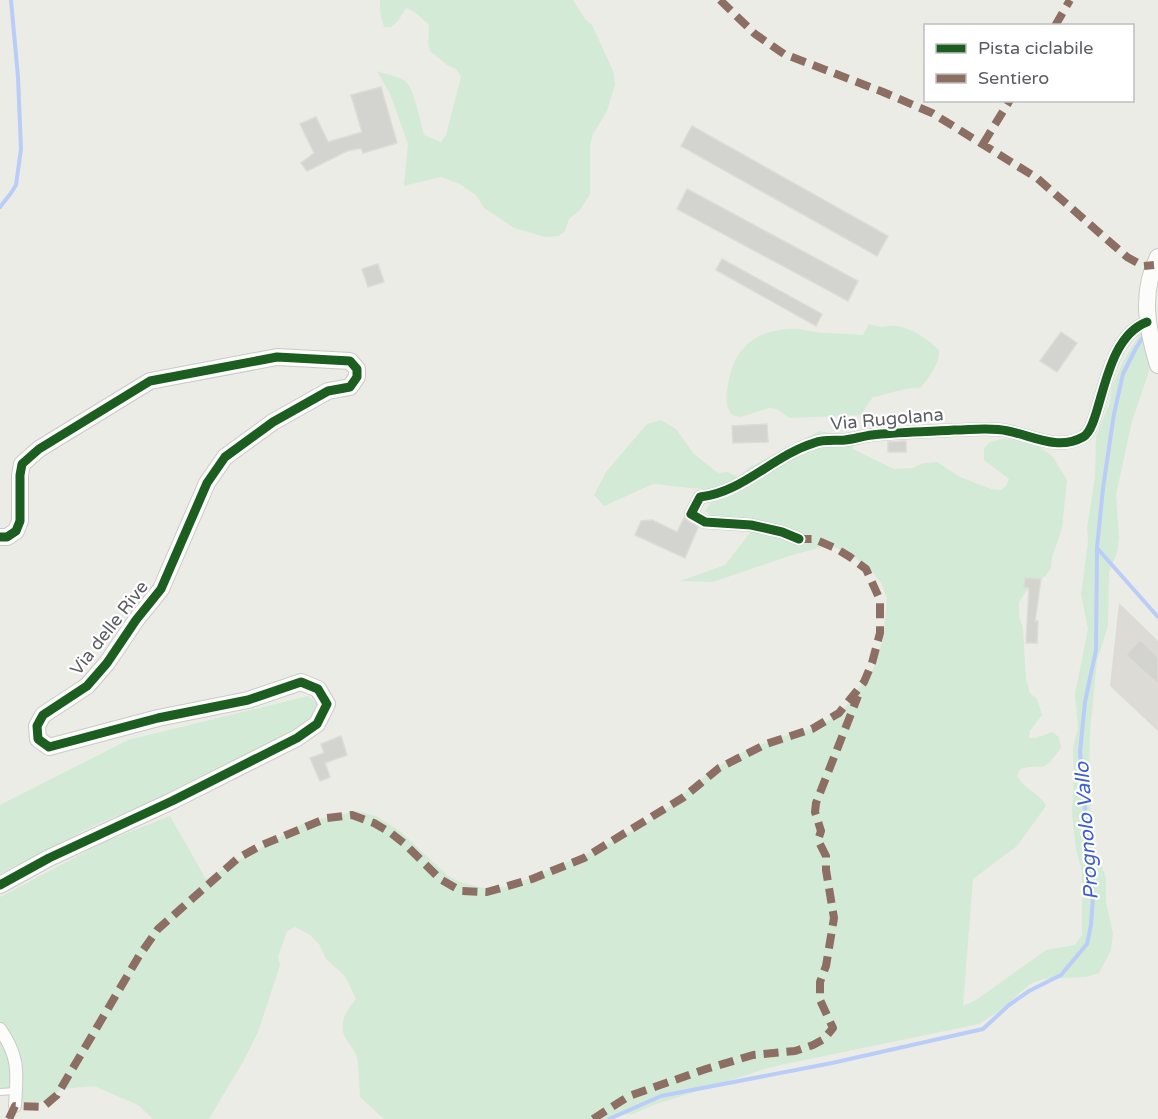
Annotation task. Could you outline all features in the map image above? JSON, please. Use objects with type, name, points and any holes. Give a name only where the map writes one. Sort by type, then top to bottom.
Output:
[{"type":"street","points":[[1156,359],[1147,322],[1146,304],[1158,257]]},
{"type":"street","name":"Via Rugolana","points":[[799,539],[782,532],[751,525],[705,522],[692,514],[700,497],[713,496],[794,451],[815,442],[845,440],[869,435],[977,429],[1006,430],[1046,443],[1066,442],[1084,437],[1091,428],[1107,373],[1117,353],[1137,326],[1147,322]]},
{"type":"street","name":"Via delle Rive","points":[[0,537],[7,537],[16,531],[20,521],[22,464],[39,449],[150,381],[277,357],[350,361],[357,369],[357,377],[350,387],[327,391],[273,422],[225,457],[207,483],[161,589],[136,620],[107,663],[87,686],[43,715],[37,726],[38,739],[49,747],[158,718],[248,700],[301,682],[318,689],[327,704],[317,724],[297,738],[183,796],[49,858],[0,885]]},
{"type":"street","points":[[0,1029],[8,1041],[18,1068],[15,1106]]},
{"type":"lane","points":[[0,1092],[16,1090]]},
{"type":"shaded area","points":[[1119,603],[1158,641],[1158,731],[1110,686]]},
{"type":"green space","points":[[380,0],[573,0],[585,19],[592,25],[614,73],[615,85],[607,111],[593,134],[590,145],[590,194],[580,210],[569,219],[565,231],[559,236],[545,237],[514,228],[484,208],[476,195],[460,184],[441,177],[404,186],[408,144],[390,94],[377,71],[405,81],[414,98],[424,135],[441,142],[446,135],[461,77],[456,69],[447,65],[430,51],[429,25],[415,12],[406,8],[398,21],[391,27],[384,27]]},
{"type":"green space","points":[[869,324],[908,329],[939,350],[936,366],[920,388],[873,397],[864,410],[864,415],[789,418],[777,409],[769,408],[741,417],[732,415],[729,411],[726,396],[733,364],[744,348],[759,336],[790,329],[863,335]]},
{"type":"green space","points":[[1141,332],[1151,365],[1132,421],[1116,495],[1119,538],[1117,553],[1109,572],[1108,626],[1097,661],[1090,732],[1092,839],[1106,878],[1106,902],[1113,933],[1111,950],[1099,973],[1086,977],[1043,979],[1030,984],[999,1011],[979,1024],[771,1067],[651,1106],[634,1114],[619,1115],[613,1119],[384,1119],[360,1097],[357,1058],[343,1032],[344,1017],[356,999],[345,976],[326,959],[319,944],[310,935],[295,927],[287,931],[278,957],[280,965],[258,1032],[209,1119],[153,1119],[138,1105],[94,1086],[61,1089],[49,1099],[34,1104],[18,1101],[7,1091],[0,1089],[0,897],[102,843],[170,816],[206,879],[306,822],[357,811],[376,816],[400,831],[447,875],[460,882],[483,888],[508,887],[598,849],[657,817],[712,770],[744,752],[774,739],[820,726],[843,710],[873,669],[883,640],[887,598],[881,583],[872,571],[850,554],[829,545],[713,582],[680,581],[725,565],[759,521],[734,517],[716,519],[705,511],[719,491],[653,484],[604,506],[594,495],[606,472],[647,424],[661,420],[676,429],[694,454],[718,473],[728,472],[738,477],[750,467],[819,431],[851,437],[853,449],[894,469],[913,468],[924,463],[937,462],[960,477],[991,489],[1001,490],[1009,479],[984,460],[984,448],[990,442],[1002,439],[1031,440],[1053,457],[1067,480],[1062,528],[1052,557],[1051,568],[1045,577],[1036,580],[1029,587],[1019,602],[1019,617],[1023,628],[1026,679],[1030,693],[1037,699],[1042,715],[1030,731],[1029,738],[1052,732],[1059,737],[1061,748],[1046,765],[1020,769],[1017,776],[1046,806],[1017,846],[973,879],[963,1006],[976,1000],[1046,950],[1075,945],[1082,935],[1082,872],[1076,849],[1072,814],[1073,747],[1078,728],[1075,694],[1088,629],[1081,594],[1088,542],[1087,528],[1095,477],[1096,436],[1110,402],[1112,386]]},
{"type":"green space","points":[[308,696],[316,703],[315,710],[308,720],[286,735],[160,798],[93,826],[0,874],[0,805],[128,740]]},
{"type":"building","points":[[381,87],[397,143],[363,153],[361,148],[347,151],[307,171],[301,163],[314,153],[300,124],[316,117],[328,142],[362,132],[351,95]]},
{"type":"building","points":[[692,126],[888,236],[877,256],[681,146]]},
{"type":"building","points":[[687,189],[858,281],[848,301],[677,209]]},
{"type":"building","points":[[722,259],[822,314],[816,326],[716,270]]},
{"type":"building","points":[[378,264],[384,282],[368,287],[362,269]]},
{"type":"building","points":[[1061,332],[1077,343],[1057,372],[1040,361]]},
{"type":"building","points":[[767,424],[768,442],[733,443],[732,426]]},
{"type":"building","points":[[906,441],[906,452],[888,452],[888,442]]},
{"type":"building","points":[[684,518],[698,527],[685,558],[635,535],[641,521],[652,520],[677,532]]},
{"type":"building","points":[[1025,578],[1041,579],[1035,621],[1038,621],[1037,643],[1026,643],[1029,588],[1024,587]]},
{"type":"building","points":[[1140,640],[1158,657],[1158,684],[1126,655]]},
{"type":"building","points":[[341,736],[347,755],[325,763],[330,777],[320,781],[310,758],[324,753],[321,744]]},
{"type":"waterway","points":[[0,207],[16,185],[21,149],[18,77],[11,0]]},
{"type":"waterway","name":"Prognolo Vallo","points":[[609,1119],[661,1096],[832,1063],[983,1029],[1009,1005],[1029,991],[1061,975],[1087,944],[1093,897],[1080,752],[1085,702],[1096,650],[1097,548],[1114,414],[1123,374],[1145,334]]},
{"type":"waterway","points":[[1097,548],[1158,617]]},
{"type":"marked path","points":[[720,0],[755,34],[784,54],[932,113],[1037,178],[1127,257],[1143,266],[1154,265]]},
{"type":"marked path","points":[[1056,24],[1070,0]]},
{"type":"marked path","points":[[983,144],[1009,102]]},
{"type":"marked path","points":[[9,1119],[15,1106],[43,1107],[57,1095],[139,956],[158,929],[238,858],[262,845],[327,818],[352,815],[374,823],[391,833],[440,879],[461,891],[487,892],[532,879],[584,858],[684,797],[719,768],[766,744],[812,729],[839,713],[864,682],[872,663],[880,633],[880,600],[866,569],[837,549],[814,539],[799,539]]},
{"type":"marked path","points":[[593,1119],[629,1096],[706,1069],[753,1055],[795,1051],[813,1045],[824,1039],[833,1028],[820,1000],[820,982],[826,966],[834,918],[826,856],[818,840],[821,831],[815,812],[816,803],[858,696]]},
{"type":"cycle path","points":[[799,539],[782,532],[751,525],[705,522],[691,514],[700,497],[730,489],[785,456],[821,441],[892,433],[988,429],[1008,431],[1055,443],[1074,441],[1083,437],[1090,430],[1105,382],[1120,346],[1132,331],[1147,322]]},
{"type":"cycle path","points":[[0,537],[7,537],[16,531],[20,521],[22,464],[39,449],[150,381],[277,357],[350,361],[357,369],[357,377],[350,387],[328,391],[273,422],[225,457],[207,483],[161,589],[136,620],[107,663],[87,686],[43,715],[37,726],[38,739],[49,747],[158,718],[248,700],[301,682],[318,689],[327,704],[317,724],[297,738],[172,801],[49,858],[0,885]]}]
